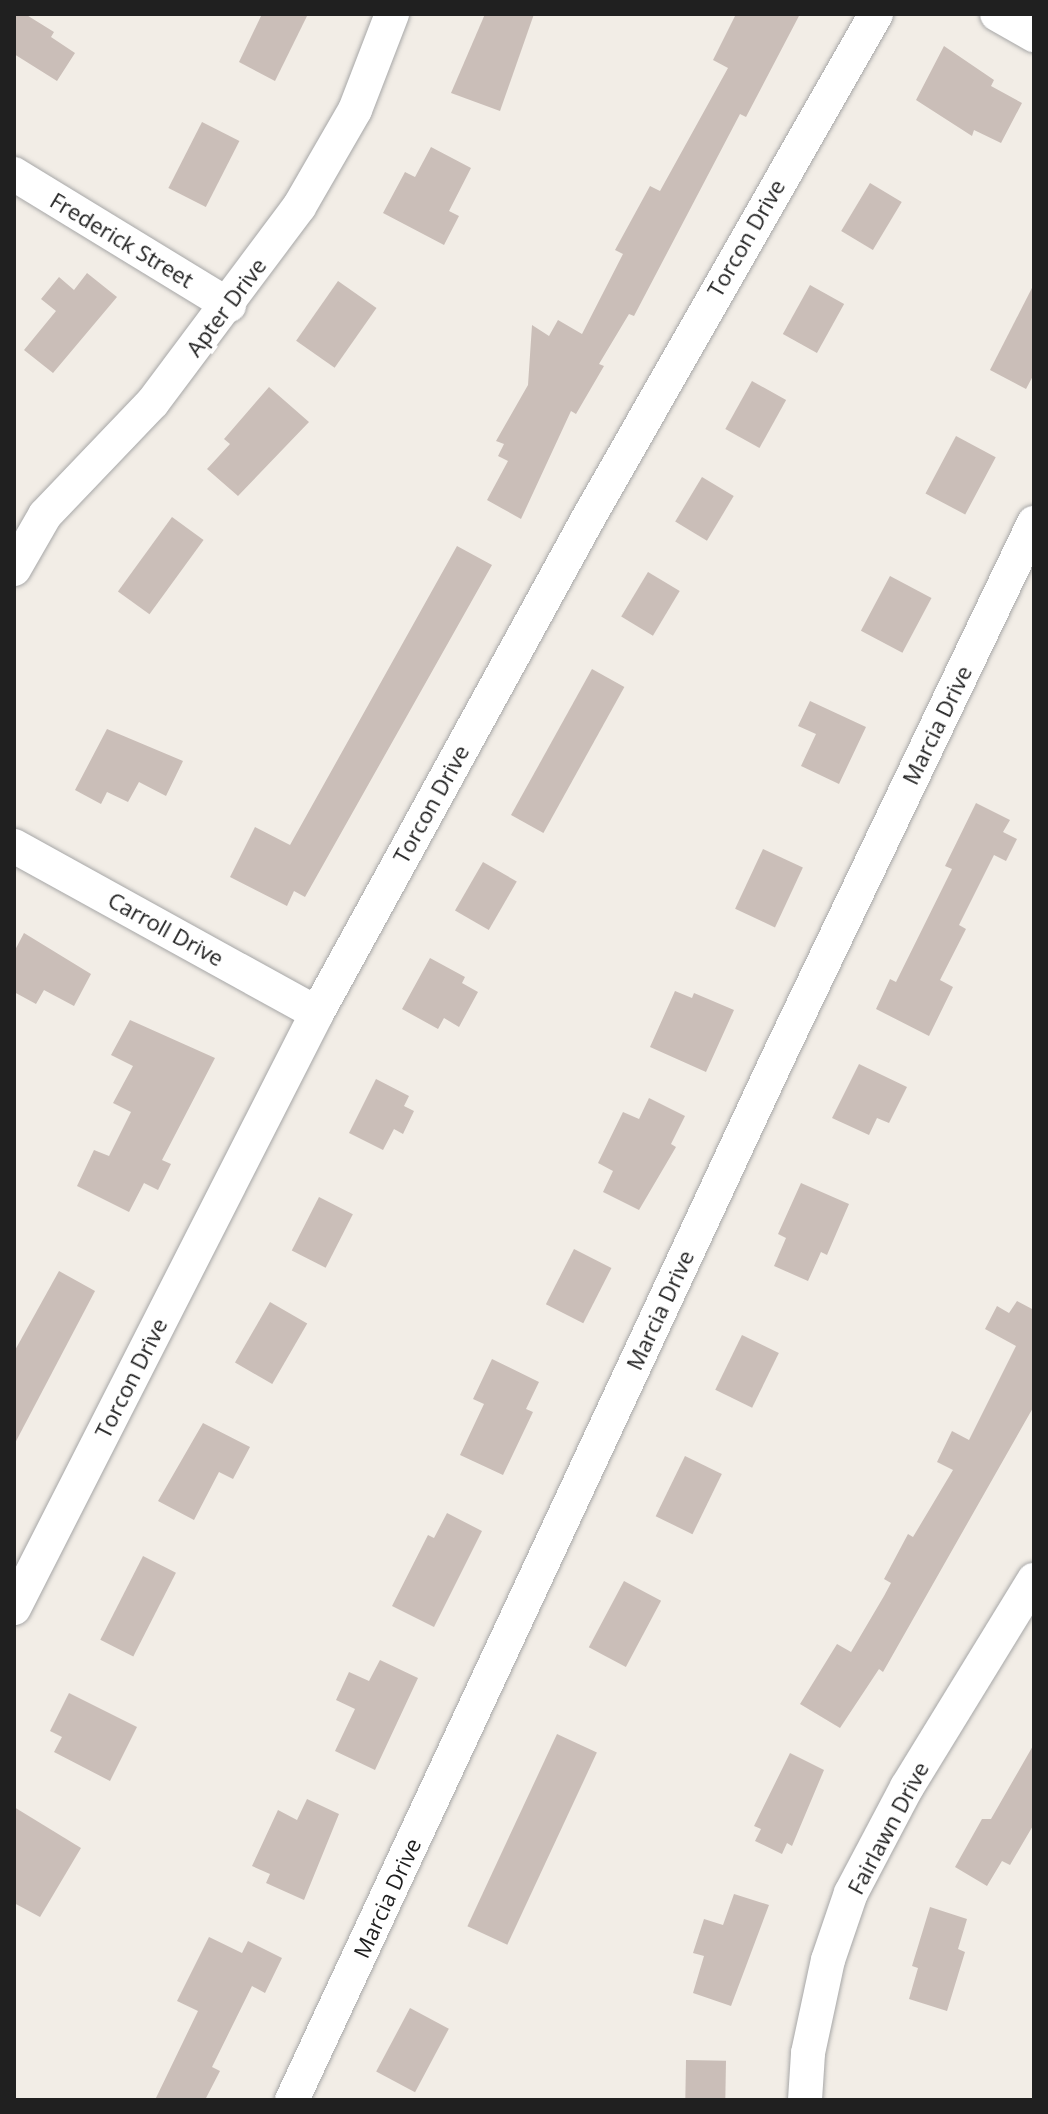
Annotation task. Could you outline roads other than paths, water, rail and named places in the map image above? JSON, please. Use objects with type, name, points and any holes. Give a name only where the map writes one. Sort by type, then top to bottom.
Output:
[{"type":"street","name":"Apter Drive","points":[[14,569],[45,515],[153,402],[229,305],[299,207],[355,110],[392,14]]},
{"type":"street","name":"Torcon Drive","points":[[14,1608],[317,1013],[597,501],[876,14]]},
{"type":"street","points":[[997,14],[1034,35]]},
{"type":"street","name":"Frederick Street","points":[[14,174],[229,305]]},
{"type":"street","name":"Marcia Drive","points":[[292,2100],[775,1064],[1034,523]]},
{"type":"street","name":"Carroll Drive","points":[[14,846],[317,1013]]},
{"type":"street","name":"Fairlawn Drive","points":[[805,2100],[808,2053],[828,1960],[851,1893],[907,1787],[1034,1580]]}]
